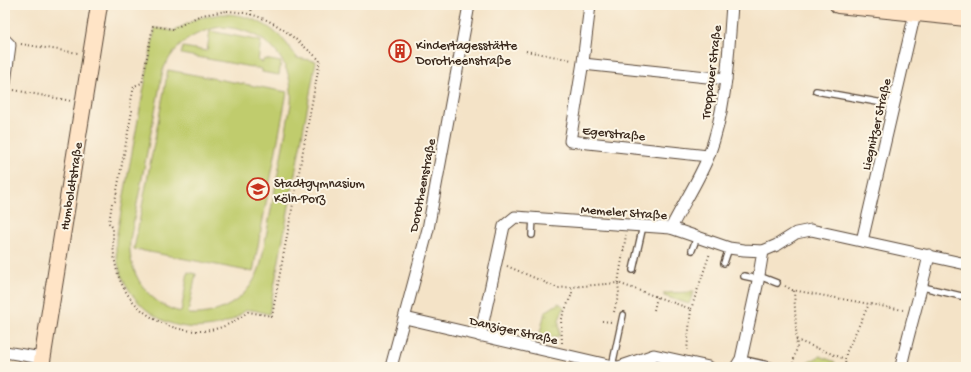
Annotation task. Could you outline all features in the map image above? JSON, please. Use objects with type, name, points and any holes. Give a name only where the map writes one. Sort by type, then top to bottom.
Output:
[{"type":"street","name":"Humboldtstraße","points":[[42,363],[99,5]]},
{"type":"street","name":"Dorotheenstraße","points":[[391,367],[428,229],[469,5]]},
{"type":"street","name":"Egerstraße","points":[[590,5],[583,63],[570,142],[708,156]]},
{"type":"street","name":"Troppauer Straße","points":[[671,228],[708,156],[722,108],[732,5]]},
{"type":"street","points":[[838,5],[966,18]]},
{"type":"street","name":"Liegnitzer Straße","points":[[862,241],[915,13]]},
{"type":"street","points":[[6,41],[10,45],[9,86]]},
{"type":"street","points":[[583,63],[726,78]]},
{"type":"street","name":"Memeler Straße","points":[[480,336],[504,226],[515,217],[671,228],[729,248],[763,251]]},
{"type":"street","points":[[739,363],[759,278],[763,251],[777,245],[796,233],[811,230],[966,264]]},
{"type":"street","points":[[901,367],[908,332],[922,287],[929,255]]},
{"type":"street","name":"Danziger Straße","points":[[405,318],[560,354],[596,365],[616,366]]},
{"type":"street","points":[[5,352],[42,363]]},
{"type":"street","points":[[616,366],[654,355],[702,366]]},
{"type":"lane","points":[[816,91],[894,105]]},
{"type":"lane","points":[[532,235],[533,218]]},
{"type":"lane","points":[[633,270],[643,226]]},
{"type":"lane","points":[[692,250],[698,237]]},
{"type":"lane","points":[[724,263],[729,248]]},
{"type":"lane","points":[[744,276],[777,283]]},
{"type":"lane","points":[[922,287],[961,296]]},
{"type":"lane","points":[[616,366],[623,315]]},
{"type":"lane","points":[[739,363],[777,367]]},
{"type":"path","points":[[251,15],[252,5]]},
{"type":"path","points":[[227,11],[251,15],[265,18],[277,24],[320,60],[272,316],[248,312],[227,325],[206,330],[194,331],[174,327],[149,316],[133,301],[120,281],[113,255],[114,228],[109,223],[112,203],[115,201],[132,111],[130,106],[134,86],[142,83],[153,26],[173,29],[194,18],[215,12],[227,11]]},
{"type":"path","points":[[6,41],[91,56]]},
{"type":"path","points":[[526,51],[583,63]]},
{"type":"path","points":[[418,58],[458,65]]},
{"type":"path","points":[[9,86],[83,103]]},
{"type":"path","points":[[610,329],[619,293],[618,284],[627,225]]},
{"type":"path","points":[[686,362],[691,309],[714,243]]},
{"type":"path","points":[[496,262],[558,288],[618,284],[691,309]]},
{"type":"path","points":[[777,283],[794,290],[914,312]]},
{"type":"path","points":[[560,354],[561,319],[572,294],[572,287]]},
{"type":"path","points":[[792,367],[797,347],[794,290]]},
{"type":"path","points":[[654,310],[657,297]]},
{"type":"path","points":[[845,367],[846,353],[869,304]]},
{"type":"path","points":[[602,321],[612,322]]},
{"type":"path","points":[[796,340],[845,359]]},
{"type":"green space","points":[[221,14],[245,17],[255,20],[274,31],[297,58],[316,61],[269,314],[247,310],[234,319],[222,324],[205,327],[186,327],[169,323],[154,315],[140,304],[129,290],[121,275],[117,257],[116,239],[155,28],[174,31],[198,18]],"holes":[[[220,27],[250,33],[263,40],[274,49],[282,60],[288,73],[291,88],[291,104],[261,263],[257,275],[251,285],[234,302],[214,312],[190,314],[188,313],[196,274],[188,272],[181,312],[169,308],[150,295],[136,275],[132,264],[130,240],[163,70],[173,53],[193,36],[201,32]]]},
{"type":"green space","points":[[210,31],[261,41],[258,61],[263,62],[264,59],[281,62],[279,75],[262,72],[262,69],[181,54],[183,47],[207,51]]},
{"type":"green space","points":[[168,70],[287,92],[253,272],[134,249]]},
{"type":"green space","points":[[694,292],[689,304],[664,296],[664,293]]},
{"type":"green space","points":[[559,303],[564,307],[559,320],[559,336],[546,338],[540,333],[545,312]]},
{"type":"green space","points":[[820,356],[835,362],[833,367],[800,367]]},
{"type":"place","name":"Kindertagesstätte Dorotheenstraße","points":[[400,51]]},
{"type":"place","name":"Stadtgymnasium Köln-Porz","points":[[258,189]]}]
